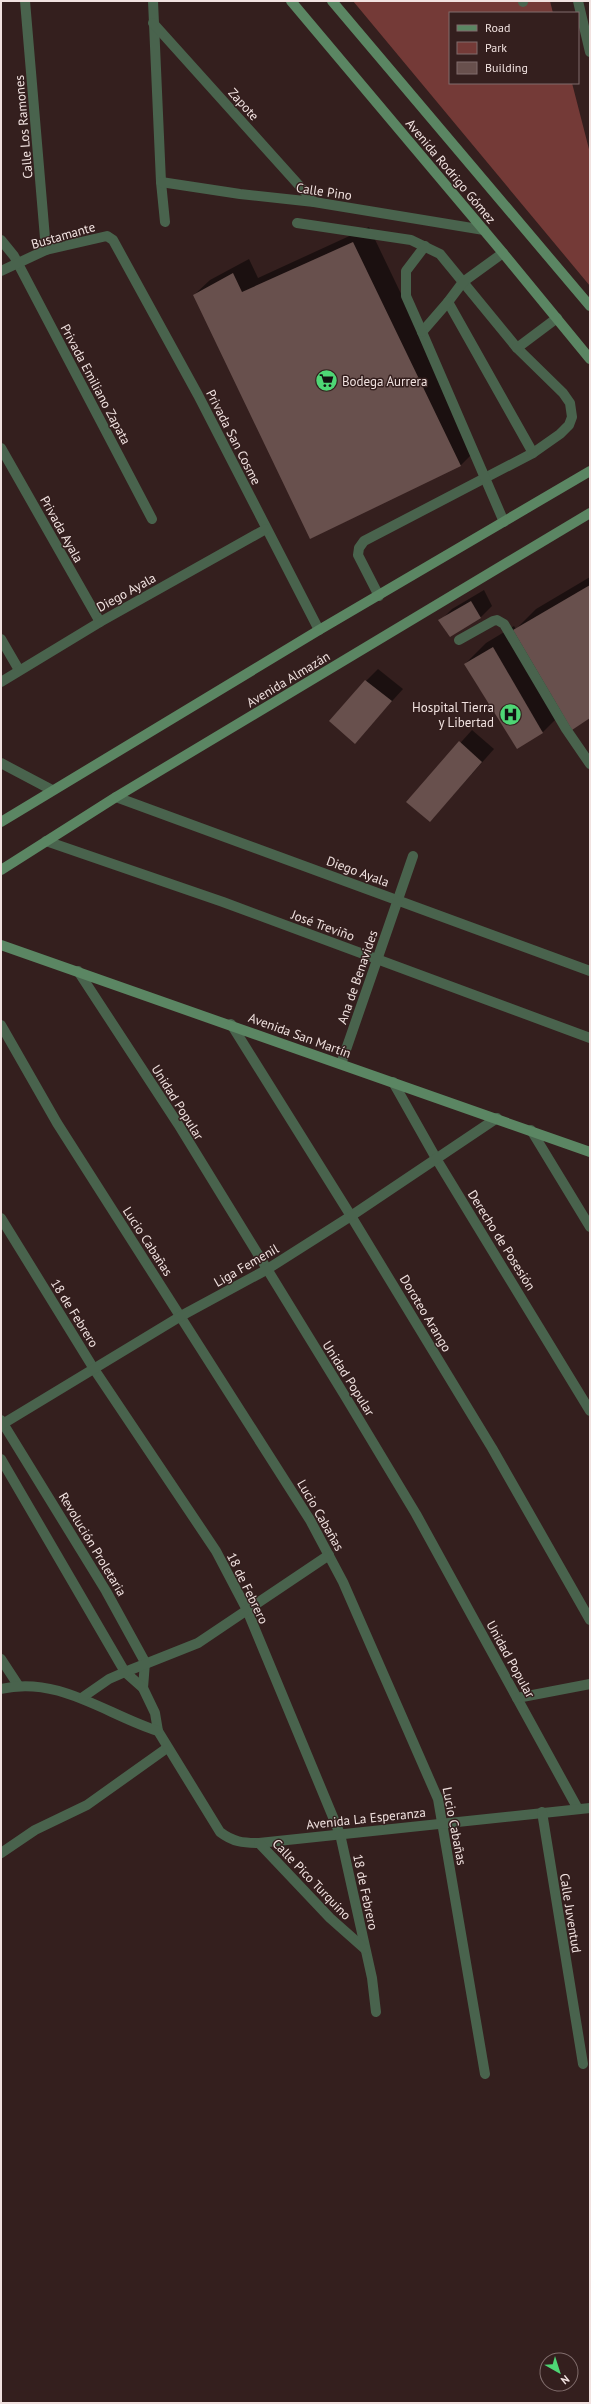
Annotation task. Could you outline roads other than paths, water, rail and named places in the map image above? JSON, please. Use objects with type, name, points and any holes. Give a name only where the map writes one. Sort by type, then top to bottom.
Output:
[{"type":"main road","name":"Avenida Rodrigo Gómez","points":[[291,1],[504,252],[590,359]]},
{"type":"main road","name":"Avenida Rodrigo Gómez","points":[[332,1],[590,306]]},
{"type":"main road","name":"Avenida Almazán","points":[[1,822],[319,630],[590,471]]},
{"type":"main road","name":"Avenida Almazán","points":[[1,870],[116,797],[590,513]]},
{"type":"main road","name":"Avenida San Martín","points":[[1,945],[231,1024],[590,1152]]},
{"type":"street","name":"Calle Los Ramones","points":[[24,1],[46,250]]},
{"type":"street","points":[[153,1],[161,182],[165,222]]},
{"type":"street","points":[[578,1],[590,52]]},
{"type":"street","name":"Zapote","points":[[154,22],[314,202]]},
{"type":"street","name":"Calle Pino","points":[[161,182],[240,194],[314,202],[484,230]]},
{"type":"street","points":[[297,223],[411,240],[440,254],[517,348],[563,393],[570,403],[572,416],[569,426],[533,453],[487,479],[364,541],[359,548],[358,555],[379,596]]},
{"type":"street","name":"Bustamante","points":[[1,271],[17,262],[46,250],[107,236],[113,240],[123,257]]},
{"type":"street","name":"Privada Emiliano Zapata","points":[[1,240],[10,248],[152,519]]},
{"type":"street","points":[[425,246],[406,271],[406,296],[487,479],[504,522]]},
{"type":"street","points":[[422,332],[463,282],[504,252]]},
{"type":"street","name":"Privada San Cosme","points":[[123,257],[198,395],[319,630]]},
{"type":"street","points":[[448,302],[533,453]]},
{"type":"street","points":[[517,348],[557,318]]},
{"type":"street","name":"Privada Ayala","points":[[1,448],[100,622]]},
{"type":"street","name":"Diego Ayala","points":[[1,682],[100,622],[266,529]]},
{"type":"street","points":[[459,640],[492,621],[497,620],[504,624],[573,739],[590,764]]},
{"type":"street","points":[[1,639],[19,670]]},
{"type":"street","points":[[1,763],[52,790]]},
{"type":"street","name":"Diego Ayala","points":[[116,797],[590,971]]},
{"type":"street","name":"José Treviño","points":[[46,841],[231,904],[590,1038]]},
{"type":"street","name":"Ana de Benavides","points":[[341,1064],[413,856]]},
{"type":"street","name":"Unidad Popular","points":[[78,971],[178,1124],[416,1514],[578,1809]]},
{"type":"street","name":"Doroteo Arango","points":[[231,1024],[351,1216],[492,1448],[590,1620]]},
{"type":"street","name":"Lucio Cabañas","points":[[1,1025],[56,1124],[181,1316],[310,1520],[329,1555],[431,1779],[443,1823],[485,2074]]},
{"type":"street","name":"Derecho de Posesión","points":[[393,1082],[437,1160],[590,1411]]},
{"type":"street","name":"Liga Femenil","points":[[2,1422],[94,1369],[181,1316],[266,1270],[437,1160],[497,1118]]},
{"type":"street","points":[[531,1130],[590,1227]]},
{"type":"street","name":"18 de Febrero","points":[[1,1218],[94,1369],[216,1551],[246,1610],[340,1834],[364,1949],[372,1978],[376,2012]]},
{"type":"street","name":"Revolución Proletaria","points":[[2,1422],[106,1591],[145,1662]]},
{"type":"street","points":[[1,1459],[124,1672],[144,1688]]},
{"type":"street","points":[[83,1698],[109,1679],[145,1662],[198,1643],[329,1555]]},
{"type":"street","points":[[1,1659],[18,1685]]},
{"type":"street","points":[[1,1853],[35,1830],[87,1805],[167,1748],[158,1731],[155,1713],[144,1688],[145,1662]]},
{"type":"street","points":[[517,1698],[590,1684]]},
{"type":"street","points":[[1,1689],[18,1685],[44,1688],[83,1698],[142,1726],[158,1731]]},
{"type":"street","name":"Avenida La Esperanza","points":[[167,1748],[220,1832],[230,1839],[240,1843],[259,1843],[590,1808]]},
{"type":"street","name":"Calle Juventud","points":[[542,1812],[583,2064]]},
{"type":"street","name":"Calle Pico Turquino","points":[[259,1843],[330,1918],[364,1949]]},
{"type":"place","name":"Bodega Aurrera","points":[[327,381]]},
{"type":"place","name":"Hospital Tierra y Libertad","points":[[510,714]]}]
